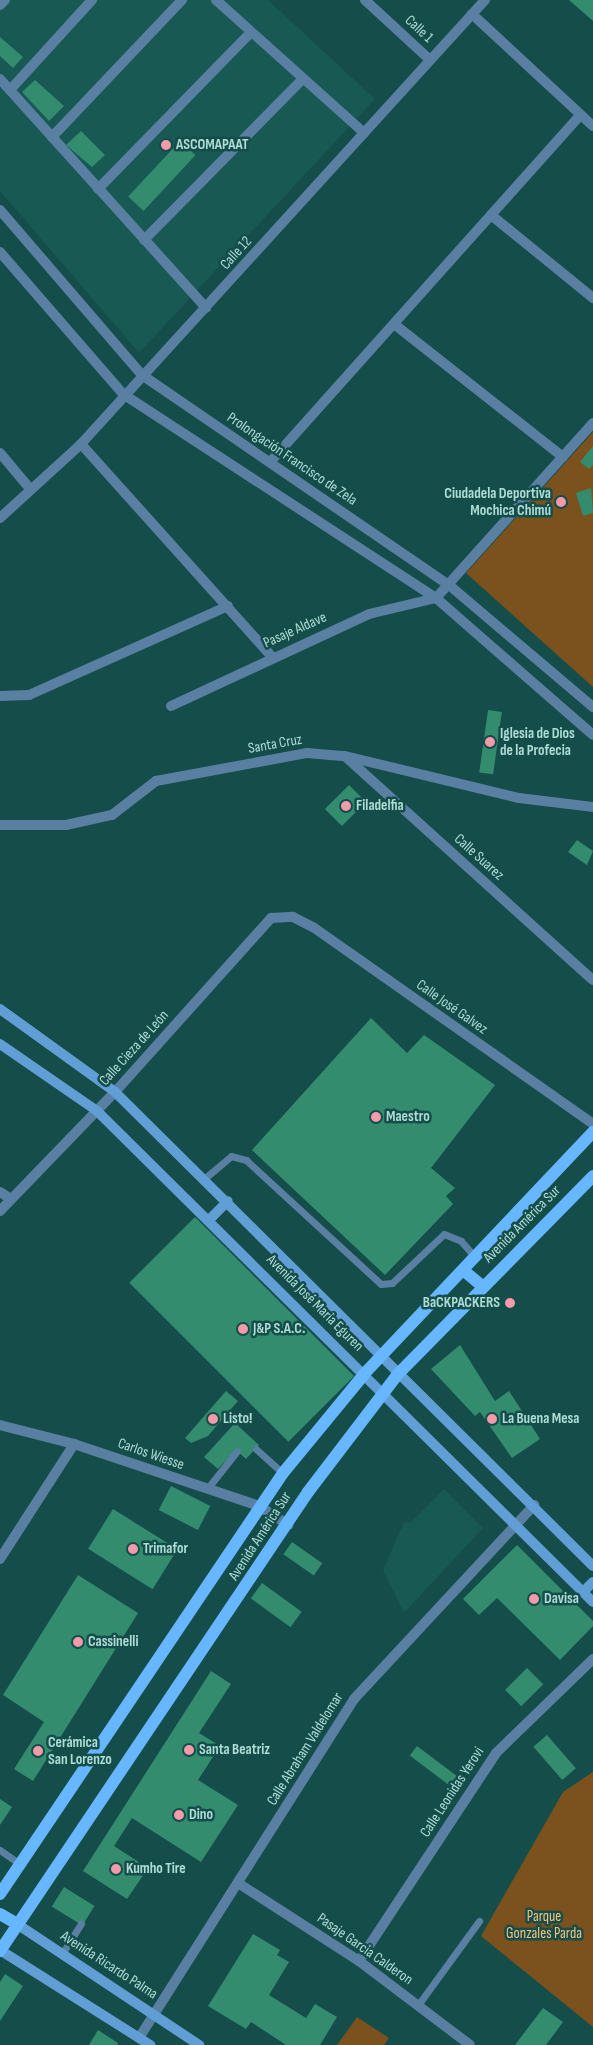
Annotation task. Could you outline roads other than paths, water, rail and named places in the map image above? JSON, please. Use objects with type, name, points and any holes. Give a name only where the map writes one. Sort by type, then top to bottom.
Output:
[{"type":"main road","name":"Avenida José María Eguren","points":[[0,1009],[115,1092],[205,1178],[398,1374],[534,1504],[593,1566]]},
{"type":"main road","name":"Avenida José María Eguren","points":[[0,1044],[97,1111],[210,1219],[593,1602]]},
{"type":"main road","name":"Avenida América Sur","points":[[0,1894],[259,1506],[283,1473],[365,1373],[593,1132]]},
{"type":"main road","name":"Avenida América Sur","points":[[0,1950],[288,1525],[398,1374],[593,1176]]},
{"type":"main road","points":[[210,1219],[228,1201]]},
{"type":"main road","points":[[463,1270],[483,1287]]},
{"type":"main road","points":[[583,1592],[593,1582]]},
{"type":"main road","name":"Avenida Ricardo Palma","points":[[0,1914],[199,2045]]},
{"type":"main road","points":[[0,1950],[150,2045]]},
{"type":"street","points":[[0,5],[5,0]]},
{"type":"street","points":[[10,90],[92,0]]},
{"type":"street","points":[[52,138],[182,0]]},
{"type":"street","points":[[216,0],[364,133]]},
{"type":"street","name":"Calle 1","points":[[365,0],[430,60]]},
{"type":"street","name":"Calle 12","points":[[0,518],[81,444],[123,394],[206,308],[485,0]]},
{"type":"street","points":[[472,14],[593,126]]},
{"type":"street","points":[[98,188],[251,32]]},
{"type":"street","points":[[0,79],[206,308]]},
{"type":"street","points":[[144,240],[303,79]]},
{"type":"street","points":[[271,461],[580,115]]},
{"type":"street","name":"Prolongación Francisco de Zela","points":[[0,210],[142,375],[271,461],[449,585],[593,707]]},
{"type":"street","points":[[490,216],[593,298]]},
{"type":"street","points":[[0,252],[123,394],[436,598],[593,735]]},
{"type":"street","points":[[394,324],[563,457]]},
{"type":"street","points":[[436,598],[593,423]]},
{"type":"street","points":[[81,444],[271,656]]},
{"type":"street","points":[[0,453],[31,490]]},
{"type":"street","name":"Pasaje Aldave","points":[[171,706],[271,656],[368,614],[436,598]]},
{"type":"street","points":[[0,696],[29,695],[228,606]]},
{"type":"street","name":"Santa Cruz","points":[[0,825],[66,825],[112,815],[156,781],[307,752],[345,756],[519,798],[593,807]]},
{"type":"street","name":"Calle Suarez","points":[[345,756],[593,980]]},
{"type":"street","name":"Calle Cieza de León","points":[[0,1211],[115,1092],[271,918],[293,917]]},
{"type":"street","name":"Calle José Galvez","points":[[293,917],[593,1124]]},
{"type":"street","points":[[0,1192],[12,1199]]},
{"type":"street","name":"Carlos Wiesse","points":[[0,1425],[74,1444],[259,1506],[288,1525]]},
{"type":"street","points":[[0,1559],[74,1444]]},
{"type":"street","name":"Calle Abraham Valdelomar","points":[[140,2038],[354,1699],[534,1504]]},
{"type":"street","name":"Calle Leonidas Yerovi","points":[[360,1961],[496,1752],[593,1659]]},
{"type":"street","name":"Pasaje Garcia Calderon","points":[[238,1883],[360,1961],[470,2045]]},
{"type":"lane","points":[[205,1178],[231,1156],[246,1160],[381,1284],[392,1284],[444,1234],[461,1241],[475,1257]]},
{"type":"lane","points":[[256,1449],[283,1473]]},
{"type":"lane","points":[[207,1489],[237,1451]]},
{"type":"lane","points":[[0,1850],[20,1864]]},
{"type":"lane","points":[[418,2005],[479,1921]]},
{"type":"lane","points":[[62,1954],[81,1924]]},
{"type":"place","name":"ASCOMAPAAT","points":[[166,145]]},
{"type":"place","name":"Ciudadela Deportiva Mochica Chimú","points":[[561,502]]},
{"type":"place","name":"Iglesia de Dios de la Profecia","points":[[490,742]]},
{"type":"place","name":"Filadelfia","points":[[346,806]]},
{"type":"place","name":"Maestro","points":[[376,1117]]},
{"type":"place","name":"BaCKPACKERS","points":[[510,1303]]},
{"type":"place","name":"J&P S.A.C.","points":[[243,1329]]},
{"type":"place","name":"Listo!","points":[[213,1419]]},
{"type":"place","name":"La Buena Mesa","points":[[492,1419]]},
{"type":"place","name":"Trimafor","points":[[133,1549]]},
{"type":"place","name":"Davisa","points":[[534,1599]]},
{"type":"place","name":"Cassinelli","points":[[78,1642]]},
{"type":"place","name":"Santa Beatriz","points":[[189,1750]]},
{"type":"place","name":"Cerámica San Lorenzo","points":[[38,1751]]},
{"type":"place","name":"Dino","points":[[179,1815]]},
{"type":"place","name":"Kumho Tire","points":[[116,1869]]},
{"type":"park label","name":"Parque Gonzales Parda","points":[[544,1924]]}]
